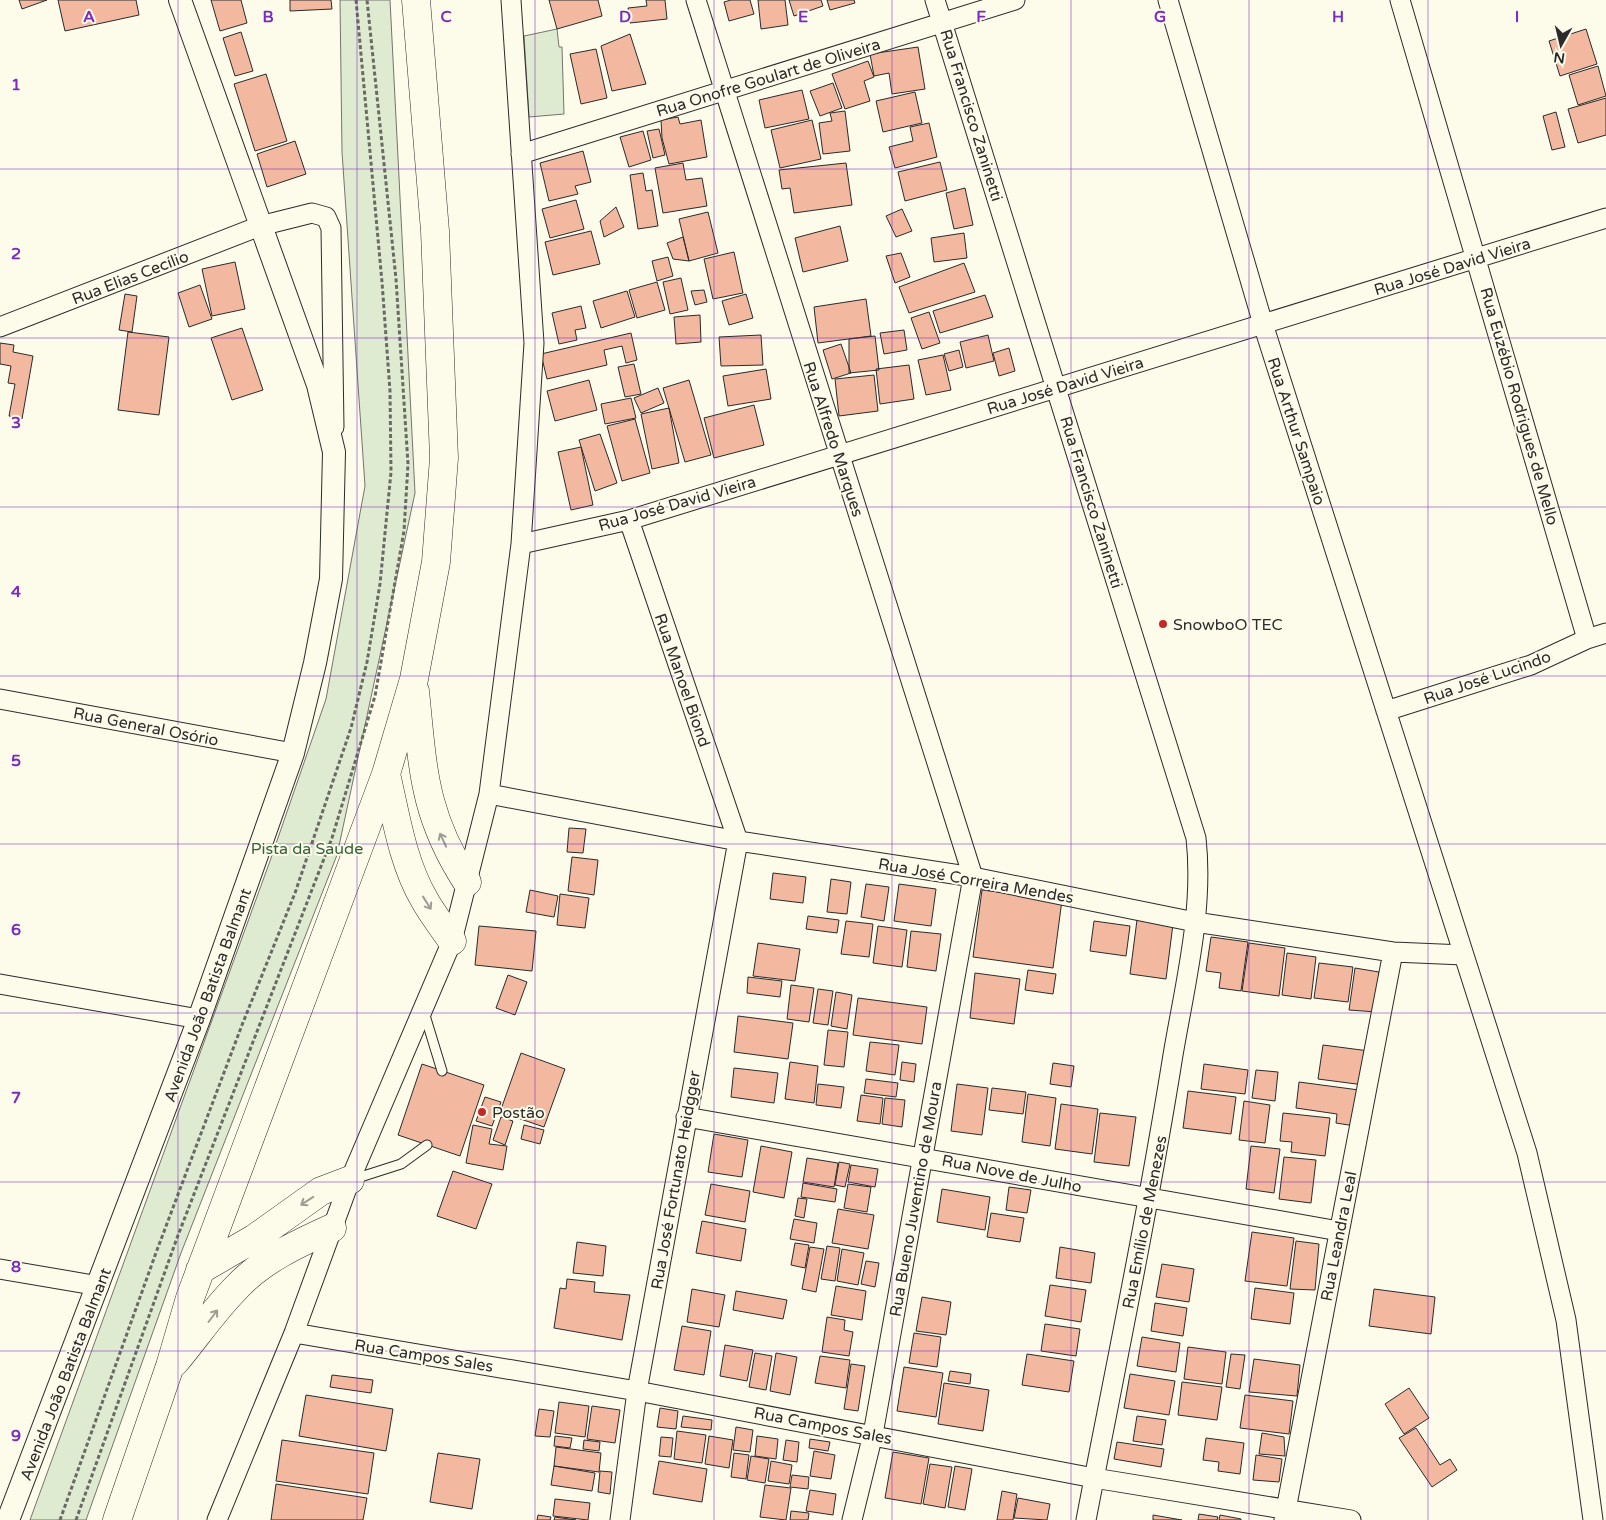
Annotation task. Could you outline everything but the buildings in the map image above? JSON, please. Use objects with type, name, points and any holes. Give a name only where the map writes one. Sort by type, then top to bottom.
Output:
[{"type":"highway","points":[[117,1520],[170,1366],[200,1270],[386,774],[414,679],[436,562],[444,458],[435,231],[416,0]]},
{"type":"highway","points":[[414,679],[424,775],[429,803],[443,841],[467,882]]},
{"type":"highway","points":[[386,774],[397,825],[410,868],[423,899],[452,941]]},
{"type":"highway","points":[[200,1270],[255,1238],[321,1191],[350,1180]]},
{"type":"highway","points":[[170,1366],[238,1286],[255,1271],[307,1239],[332,1228]]},
{"type":"street","name":"Avenida João Batista Balmant","points":[[8,1520],[99,1286],[199,1019],[293,753],[315,663],[330,579],[334,452],[318,385],[180,0]]},
{"type":"street","points":[[217,1520],[294,1334],[350,1180],[452,941],[489,794],[521,544],[534,343],[511,0]]},
{"type":"street","name":"Rua Alfredo Marques","points":[[696,0],[973,877]]},
{"type":"street","name":"Rua Francisco Zaninetti","points":[[935,0],[1196,838],[1199,872],[1195,922]]},
{"type":"street","name":"Rua Onofre Goulart de Oliveira","points":[[520,154],[1015,0]]},
{"type":"street","name":"Rua Arthur Sampaio","points":[[1168,0],[1263,324],[1527,1153],[1545,1223],[1566,1320],[1593,1520]]},
{"type":"street","name":"Rua Euzébio Rodrigues de Mello","points":[[1400,0],[1587,639]]},
{"type":"street","name":"Rua Elias Cecílio","points":[[0,327],[260,226],[312,213],[326,217],[332,228],[334,452]]},
{"type":"street","name":"Rua José David Vieira","points":[[521,544],[629,520],[1606,218]]},
{"type":"street","name":"Rua Manoel Biond","points":[[629,520],[738,841]]},
{"type":"street","name":"Rua José Lucindo","points":[[1386,711],[1531,665],[1606,632]]},
{"type":"street","name":"Rua General Osório","points":[[0,699],[293,753]]},
{"type":"street","name":"Rua José Correira Mendes","points":[[489,794],[738,841],[973,877],[1195,922],[1393,952],[1464,955]]},
{"type":"street","name":"Rua José Fortunato Heidgger","points":[[620,1520],[638,1391],[686,1117],[738,841]]},
{"type":"street","name":"Rua Bueno Juventino de Moura","points":[[852,1520],[873,1434],[973,877]]},
{"type":"street","name":"Rua Emílio de Menezes","points":[[1086,1520],[1150,1199],[1195,922]]},
{"type":"street","name":"Rua Leandra Leal","points":[[1285,1515],[1393,952]]},
{"type":"street","points":[[0,984],[199,1019]]},
{"type":"street","name":"Rua Nove de Julho","points":[[686,1117],[922,1156],[1150,1199],[1299,1222],[1339,1231]]},
{"type":"street","points":[[0,1269],[99,1286]]},
{"type":"street","name":"Rua Campos Sales","points":[[294,1334],[638,1391],[873,1434],[1285,1515],[1351,1520]]},
{"type":"lane","points":[[423,1010],[442,1071]]},
{"type":"lane","points":[[350,1180],[401,1164],[427,1145]]},
{"type":"green space","name":"Pista da Saude","points":[[340,0],[390,0],[415,493],[337,855],[181,1253],[86,1520],[30,1520],[270,861],[326,699],[365,486],[342,152]]},
{"type":"green space","points":[[557,29],[559,47],[562,47],[564,114],[529,117],[524,36]]},
{"type":"place","name":"SnowboO TEC","points":[[1163,624]]},
{"type":"place","name":"Postão","points":[[482,1112]]}]
